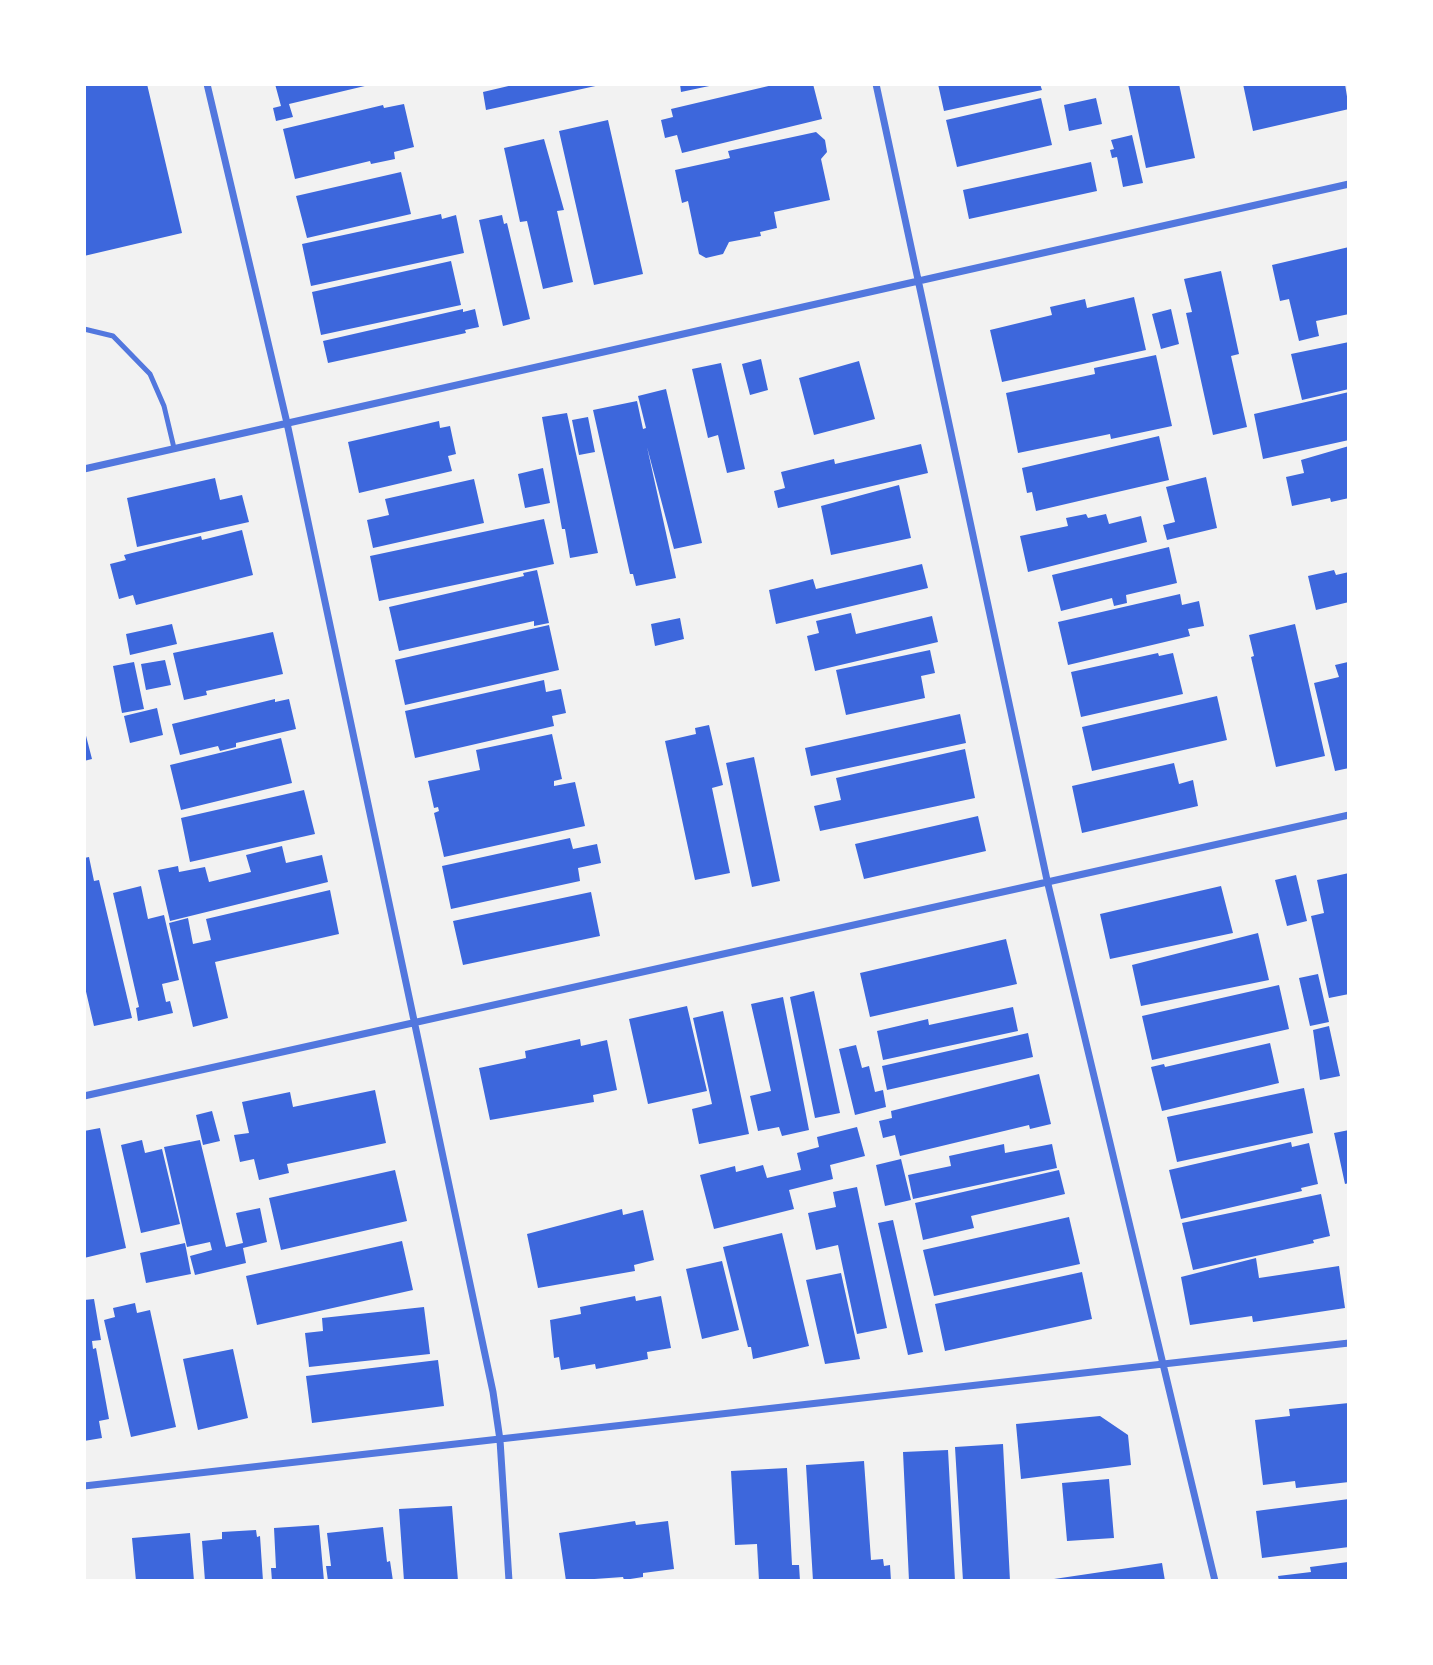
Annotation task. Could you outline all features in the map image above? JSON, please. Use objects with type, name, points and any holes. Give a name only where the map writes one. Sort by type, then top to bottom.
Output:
[{"type":"street","points":[[207,84],[287,424],[493,1392],[500,1440],[509,1581]]},
{"type":"street","points":[[876,84],[1048,880],[1161,1365],[1215,1581]]},
{"type":"street","points":[[84,469],[1349,184]]},
{"type":"street","points":[[84,1096],[1349,815]]},
{"type":"street","points":[[84,1486],[1349,1343]]},
{"type":"lane","points":[[84,329],[113,336],[150,373],[164,406],[174,448]]},
{"type":"building","points":[[84,84],[147,84],[182,233],[84,256]]},
{"type":"building","points":[[275,84],[369,85],[289,104],[293,117],[276,121],[273,108],[281,106]]},
{"type":"building","points":[[517,84],[600,85],[486,110],[483,92]]},
{"type":"building","points":[[680,84],[714,84],[714,85],[681,92]]},
{"type":"building","points":[[777,84],[813,84],[822,119],[682,153],[677,135],[665,138],[661,120],[673,117],[671,109]]},
{"type":"building","points":[[938,84],[1040,84],[1042,90],[944,111]]},
{"type":"building","points":[[1128,84],[1179,84],[1195,158],[1146,168]]},
{"type":"building","points":[[1243,84],[1345,84],[1349,109],[1253,131]]},
{"type":"building","points":[[1041,98],[1052,145],[957,167],[946,120]]},
{"type":"building","points":[[1096,98],[1102,124],[1069,131],[1064,105]]},
{"type":"building","points":[[404,104],[414,147],[394,152],[395,159],[371,164],[370,161],[295,179],[283,129],[383,105],[384,108]]},
{"type":"building","points":[[608,120],[643,274],[594,285],[559,131]]},
{"type":"building","points":[[816,132],[825,140],[827,152],[821,159],[830,200],[774,212],[777,228],[760,232],[761,236],[729,242],[723,254],[706,258],[699,254],[688,201],[682,203],[675,170],[730,158],[728,151]]},
{"type":"building","points":[[1132,135],[1143,183],[1123,187],[1117,157],[1112,158],[1110,150],[1114,149],[1111,140]]},
{"type":"building","points":[[544,139],[564,210],[557,211],[573,282],[543,289],[527,221],[520,222],[504,148]]},
{"type":"building","points":[[1091,162],[1097,191],[969,219],[963,190]]},
{"type":"building","points":[[401,172],[411,214],[307,238],[296,196]]},
{"type":"building","points":[[441,214],[442,219],[456,215],[464,253],[311,286],[302,244]]},
{"type":"building","points":[[502,215],[504,224],[507,223],[530,319],[503,326],[479,220]]},
{"type":"building","points":[[1349,247],[1349,314],[1316,321],[1319,336],[1299,341],[1289,299],[1280,301],[1272,265]]},
{"type":"building","points":[[451,261],[461,305],[321,335],[312,292]]},
{"type":"building","points":[[1221,271],[1239,354],[1231,356],[1247,427],[1213,435],[1186,313],[1192,312],[1184,279]]},
{"type":"building","points":[[1134,297],[1146,350],[1002,382],[990,330],[1052,315],[1050,307],[1085,299],[1087,308]]},
{"type":"building","points":[[463,309],[463,312],[475,309],[479,327],[465,330],[466,333],[328,363],[323,341]]},
{"type":"building","points":[[1171,309],[1179,344],[1161,349],[1152,314]]},
{"type":"building","points":[[1349,342],[1349,389],[1302,400],[1291,354]]},
{"type":"building","points":[[1156,355],[1172,426],[1111,439],[1110,434],[1018,453],[1006,393],[1095,374],[1094,368]]},
{"type":"building","points":[[761,359],[768,390],[750,395],[742,364]]},
{"type":"building","points":[[859,361],[875,419],[814,435],[799,378]]},
{"type":"building","points":[[721,363],[745,469],[727,473],[718,435],[708,438],[692,369]]},
{"type":"building","points":[[666,389],[702,543],[674,549],[647,447],[676,578],[636,586],[633,574],[630,574],[593,410],[637,401],[643,429],[646,428],[638,396]]},
{"type":"building","points":[[1349,392],[1349,440],[1263,459],[1254,414]]},
{"type":"building","points":[[567,413],[598,553],[570,558],[565,529],[562,529],[542,417]]},
{"type":"building","points":[[588,417],[595,452],[579,455],[572,420]]},
{"type":"building","points":[[439,421],[440,428],[450,426],[456,454],[448,456],[452,471],[359,493],[348,442]]},
{"type":"building","points":[[1159,436],[1169,480],[1036,511],[1032,492],[1027,493],[1022,468]]},
{"type":"building","points":[[921,444],[928,473],[778,508],[774,491],[785,488],[781,472],[834,459],[835,464]]},
{"type":"building","points":[[1349,446],[1349,498],[1331,502],[1330,498],[1292,506],[1286,477],[1304,473],[1301,460]]},
{"type":"building","points":[[543,468],[550,503],[525,508],[518,474]]},
{"type":"building","points":[[1206,477],[1217,528],[1167,540],[1163,525],[1175,522],[1166,487]]},
{"type":"building","points":[[215,478],[220,500],[242,495],[249,522],[137,547],[127,498]]},
{"type":"building","points":[[474,479],[484,523],[373,548],[367,520],[389,515],[385,499]]},
{"type":"building","points":[[899,485],[911,538],[831,555],[821,506]]},
{"type":"building","points":[[1086,514],[1088,518],[1106,514],[1109,524],[1141,516],[1147,542],[1028,572],[1020,536],[1068,526],[1066,518]]},
{"type":"building","points":[[544,519],[554,564],[379,601],[370,556]]},
{"type":"building","points":[[242,530],[253,575],[136,605],[133,595],[119,599],[110,564],[126,560],[124,555],[201,536],[202,540]]},
{"type":"building","points":[[1169,547],[1177,583],[1126,595],[1127,603],[1114,606],[1112,598],[1061,611],[1052,575]]},
{"type":"building","points":[[922,564],[928,588],[776,624],[769,590],[813,579],[816,589]]},
{"type":"building","points":[[537,570],[549,623],[534,626],[534,621],[399,651],[389,607],[524,576],[523,573]]},
{"type":"building","points":[[1334,570],[1336,575],[1349,572],[1349,602],[1316,610],[1308,576]]},
{"type":"building","points":[[1180,594],[1182,605],[1199,601],[1204,626],[1188,629],[1190,636],[1068,665],[1058,622]]},
{"type":"building","points":[[851,613],[856,634],[932,616],[938,642],[815,671],[807,636],[819,633],[816,621]]},
{"type":"building","points":[[680,618],[684,639],[655,646],[651,624]]},
{"type":"building","points":[[172,624],[177,644],[130,655],[126,634]]},
{"type":"building","points":[[1295,624],[1325,756],[1276,767],[1251,657],[1254,656],[1249,635]]},
{"type":"building","points":[[549,625],[559,670],[405,705],[395,660]]},
{"type":"building","points":[[273,632],[283,674],[206,691],[207,695],[184,700],[173,653]]},
{"type":"building","points":[[930,650],[935,673],[921,676],[925,698],[846,715],[836,670]]},
{"type":"building","points":[[1158,653],[1159,656],[1173,653],[1183,694],[1081,717],[1071,672]]},
{"type":"building","points":[[165,660],[171,685],[146,690],[141,664]]},
{"type":"building","points":[[134,662],[144,709],[122,713],[113,666]]},
{"type":"building","points":[[1348,662],[1349,768],[1335,771],[1314,683],[1339,677],[1335,665]]},
{"type":"building","points":[[544,680],[546,692],[561,689],[566,713],[552,716],[554,726],[415,758],[405,711]]},
{"type":"building","points":[[1217,696],[1227,740],[1092,771],[1082,727]]},
{"type":"building","points":[[275,699],[275,702],[289,699],[296,729],[236,743],[236,747],[220,751],[218,746],[180,755],[172,724]]},
{"type":"building","points":[[157,708],[163,735],[130,743],[124,716]]},
{"type":"building","points":[[960,714],[966,743],[811,776],[805,748]]},
{"type":"building","points":[[709,725],[723,785],[712,788],[730,873],[695,880],[665,741],[696,734],[695,728]]},
{"type":"building","points":[[84,728],[92,759],[84,761]]},
{"type":"building","points":[[552,734],[562,779],[554,781],[554,786],[575,782],[585,826],[444,857],[434,813],[439,811],[438,807],[434,808],[428,781],[480,770],[476,750]]},
{"type":"building","points":[[281,738],[292,783],[181,810],[170,765]]},
{"type":"building","points":[[965,749],[975,798],[820,831],[814,806],[841,800],[836,778]]},
{"type":"building","points":[[754,757],[780,881],[752,887],[726,763]]},
{"type":"building","points":[[1174,763],[1179,784],[1193,780],[1198,806],[1082,833],[1072,786]]},
{"type":"building","points":[[304,790],[315,834],[190,862],[181,818]]},
{"type":"building","points":[[978,816],[986,851],[864,879],[855,844]]},
{"type":"building","points":[[570,838],[573,849],[597,844],[601,863],[578,868],[580,881],[451,909],[442,866]]},
{"type":"building","points":[[282,846],[286,863],[322,855],[328,882],[170,921],[158,870],[178,866],[179,872],[205,867],[209,882],[251,872],[246,855]]},
{"type":"building","points":[[89,857],[94,881],[99,880],[132,1018],[94,1026],[84,983],[84,858]]},
{"type":"building","points":[[1349,873],[1349,994],[1329,998],[1311,916],[1324,913],[1317,880]]},
{"type":"building","points":[[1296,875],[1307,921],[1287,926],[1275,880]]},
{"type":"building","points":[[141,886],[148,919],[164,915],[179,980],[162,984],[166,1002],[170,1001],[173,1013],[138,1021],[136,1008],[139,1007],[113,893]]},
{"type":"building","points":[[1221,886],[1233,933],[1110,959],[1100,914]]},
{"type":"building","points":[[330,890],[339,934],[215,962],[228,1018],[193,1027],[169,923],[188,918],[193,944],[211,940],[206,919]]},
{"type":"building","points":[[591,892],[600,936],[463,965],[453,921]]},
{"type":"building","points":[[1258,933],[1269,980],[1141,1006],[1132,965]]},
{"type":"building","points":[[1006,939],[1017,984],[870,1017],[860,973]]},
{"type":"building","points":[[1318,974],[1329,1022],[1310,1026],[1299,978]]},
{"type":"building","points":[[1279,985],[1289,1029],[1152,1060],[1142,1016]]},
{"type":"building","points":[[814,991],[840,1113],[815,1118],[790,997]]},
{"type":"building","points":[[783,997],[809,1130],[782,1136],[779,1127],[758,1131],[750,1096],[771,1091],[751,1004]]},
{"type":"building","points":[[687,1006],[707,1091],[648,1104],[629,1019]]},
{"type":"building","points":[[1013,1007],[1018,1031],[883,1060],[877,1031],[928,1019],[929,1025]]},
{"type":"building","points":[[723,1011],[749,1134],[699,1144],[692,1109],[712,1104],[693,1018]]},
{"type":"building","points":[[1329,1026],[1340,1076],[1320,1080],[1313,1030]]},
{"type":"building","points":[[1028,1033],[1033,1057],[887,1090],[882,1066]]},
{"type":"building","points":[[580,1039],[581,1046],[607,1040],[617,1090],[593,1095],[594,1102],[490,1120],[479,1068],[526,1058],[525,1051]]},
{"type":"building","points":[[1270,1043],[1279,1083],[1162,1111],[1151,1067],[1164,1064],[1165,1067]]},
{"type":"building","points":[[856,1045],[862,1068],[869,1066],[875,1092],[883,1090],[886,1107],[855,1115],[839,1049]]},
{"type":"building","points":[[1039,1074],[1051,1124],[1030,1129],[1029,1125],[900,1156],[895,1135],[883,1138],[879,1121],[892,1118],[891,1111]]},
{"type":"building","points":[[1304,1088],[1313,1133],[1177,1162],[1167,1117]]},
{"type":"building","points":[[375,1090],[386,1143],[287,1164],[289,1173],[259,1180],[254,1159],[240,1162],[234,1135],[249,1133],[242,1102],[290,1092],[293,1107]]},
{"type":"building","points":[[212,1111],[220,1141],[203,1145],[196,1115]]},
{"type":"building","points":[[857,1127],[865,1156],[830,1165],[833,1179],[789,1190],[794,1209],[714,1229],[700,1175],[735,1166],[736,1172],[763,1165],[767,1178],[801,1170],[797,1153],[819,1147],[817,1137]]},
{"type":"building","points":[[100,1128],[126,1248],[84,1258],[84,1131]]},
{"type":"building","points":[[1349,1130],[1349,1183],[1345,1184],[1334,1133]]},
{"type":"building","points":[[142,1140],[145,1153],[162,1149],[180,1224],[141,1233],[121,1145]]},
{"type":"building","points":[[200,1140],[226,1247],[243,1243],[236,1213],[260,1208],[267,1242],[243,1248],[246,1263],[195,1275],[190,1256],[212,1250],[210,1242],[187,1247],[164,1147]]},
{"type":"building","points":[[1291,1142],[1292,1147],[1309,1143],[1318,1184],[1301,1188],[1302,1191],[1181,1219],[1169,1170]]},
{"type":"building","points":[[1004,1144],[1005,1153],[1052,1144],[1057,1168],[913,1199],[908,1175],[951,1166],[949,1156]]},
{"type":"building","points":[[901,1159],[911,1200],[885,1206],[876,1165]]},
{"type":"building","points":[[395,1170],[407,1221],[281,1250],[269,1198]]},
{"type":"building","points":[[1059,1170],[1065,1194],[971,1216],[974,1228],[923,1240],[915,1203]]},
{"type":"building","points":[[857,1187],[887,1328],[857,1334],[838,1245],[816,1250],[808,1213],[836,1207],[833,1192]]},
{"type":"building","points":[[1321,1194],[1330,1236],[1313,1240],[1314,1243],[1193,1270],[1182,1223]]},
{"type":"building","points":[[622,1209],[623,1215],[643,1210],[654,1260],[634,1265],[635,1271],[538,1288],[527,1234]]},
{"type":"building","points":[[1069,1217],[1080,1264],[934,1296],[923,1250]]},
{"type":"building","points":[[893,1220],[923,1352],[908,1355],[878,1223]]},
{"type":"building","points":[[782,1233],[809,1346],[753,1359],[723,1247]]},
{"type":"building","points":[[402,1241],[413,1290],[257,1325],[246,1276]]},
{"type":"building","points":[[185,1243],[191,1274],[146,1283],[140,1253]]},
{"type":"building","points":[[1256,1258],[1259,1278],[1339,1266],[1345,1308],[1253,1322],[1252,1316],[1190,1325],[1181,1277]]},
{"type":"building","points":[[722,1261],[739,1330],[702,1339],[686,1269]]},
{"type":"building","points":[[1082,1272],[1092,1319],[945,1351],[935,1304]]},
{"type":"building","points":[[841,1273],[860,1359],[825,1364],[806,1280]]},
{"type":"building","points":[[635,1296],[636,1301],[661,1296],[671,1348],[647,1352],[648,1359],[596,1369],[595,1364],[561,1370],[559,1357],[554,1358],[550,1320],[581,1314],[580,1307]]},
{"type":"building","points":[[94,1299],[101,1340],[92,1341],[93,1349],[96,1348],[109,1419],[99,1421],[102,1438],[84,1441],[84,1300]]},
{"type":"building","points":[[135,1303],[137,1313],[150,1310],[176,1427],[131,1437],[104,1320],[115,1317],[113,1308]]},
{"type":"building","points":[[424,1307],[430,1354],[309,1367],[305,1333],[323,1331],[322,1318]]},
{"type":"building","points":[[233,1349],[248,1418],[198,1430],[183,1359]]},
{"type":"building","points":[[438,1360],[444,1406],[312,1423],[306,1376]]},
{"type":"building","points":[[1349,1403],[1349,1482],[1296,1488],[1295,1481],[1263,1485],[1255,1420],[1290,1416],[1289,1409]]},
{"type":"building","points":[[1100,1416],[1128,1435],[1131,1465],[1021,1479],[1016,1424]]},
{"type":"building","points":[[1003,1444],[1010,1581],[963,1581],[955,1447]]},
{"type":"building","points":[[948,1450],[955,1581],[909,1581],[903,1452]]},
{"type":"building","points":[[864,1461],[871,1560],[883,1559],[884,1566],[890,1565],[891,1581],[813,1581],[806,1465]]},
{"type":"building","points":[[787,1468],[792,1565],[799,1565],[800,1581],[759,1581],[757,1544],[735,1545],[731,1471]]},
{"type":"building","points":[[1109,1479],[1114,1538],[1067,1541],[1062,1483]]},
{"type":"building","points":[[1349,1499],[1349,1547],[1262,1558],[1256,1511]]},
{"type":"building","points":[[452,1506],[458,1581],[404,1581],[399,1509]]},
{"type":"building","points":[[635,1521],[636,1525],[668,1521],[674,1569],[643,1573],[643,1577],[624,1580],[623,1577],[566,1581],[559,1533]]},
{"type":"building","points":[[319,1525],[324,1581],[272,1581],[271,1568],[276,1568],[274,1528]]},
{"type":"building","points":[[383,1527],[387,1562],[390,1561],[393,1581],[328,1581],[326,1566],[331,1566],[327,1533]]},
{"type":"building","points":[[256,1530],[257,1537],[260,1536],[263,1581],[205,1581],[202,1541],[222,1539],[222,1532]]},
{"type":"building","points":[[190,1533],[194,1581],[136,1581],[132,1538]]},
{"type":"building","points":[[1348,1562],[1349,1581],[1279,1581],[1278,1576],[1311,1572],[1310,1567]]},
{"type":"building","points":[[1162,1563],[1165,1581],[1054,1581],[1054,1579]]}]
